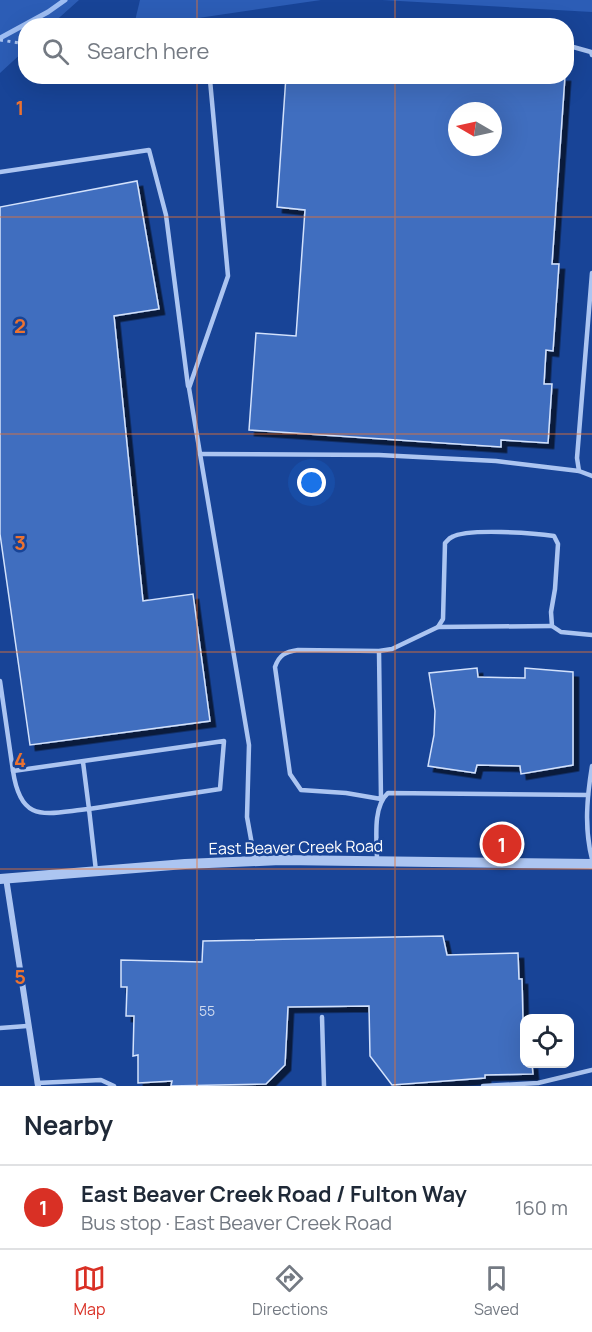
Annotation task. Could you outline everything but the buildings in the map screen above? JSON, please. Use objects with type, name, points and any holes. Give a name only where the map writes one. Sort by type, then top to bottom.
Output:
[{"type":"street","name":"East Beaver Creek Road","points":[[3,878],[255,861],[592,864]]},
{"type":"street","points":[[3,878],[37,1085]]},
{"type":"lane","points":[[574,47],[591,52],[592,55]]},
{"type":"lane","points":[[189,388],[228,276],[210,84]]},
{"type":"lane","points":[[0,172],[149,150],[166,215],[189,388],[249,745],[247,817],[255,861]]},
{"type":"lane","points":[[579,471],[577,440],[592,273]]},
{"type":"lane","points":[[200,454],[379,455],[496,461],[579,471],[592,476]]},
{"type":"lane","points":[[438,627],[443,620],[445,543],[452,536],[465,533],[504,532],[554,536],[558,544],[551,612],[552,626]]},
{"type":"lane","points":[[381,799],[346,793],[301,790],[295,783],[290,774],[274,667],[285,652],[392,649],[438,627],[552,626],[561,632],[592,635]]},
{"type":"lane","points":[[377,861],[378,810],[381,799],[379,651]]},
{"type":"lane","points":[[0,681],[16,793],[24,805],[34,812],[89,809],[220,789],[225,741],[13,771]]},
{"type":"lane","points":[[83,762],[96,871]]},
{"type":"lane","points":[[592,766],[588,795],[587,841],[592,859]]},
{"type":"lane","points":[[381,799],[388,793],[588,795]]},
{"type":"lane","points":[[322,1017],[324,1086]]},
{"type":"lane","points":[[0,1028],[27,1026]]},
{"type":"lane","points":[[483,1086],[538,1083],[592,1070]]},
{"type":"lane","points":[[37,1085],[101,1080],[114,1086]]},
{"type":"path","points":[[0,40],[18,43]]},
{"type":"shaded area","points":[[0,0],[79,0],[59,18],[18,18],[18,56],[0,73]]},
{"type":"shaded area","points":[[140,0],[321,0],[199,18],[136,18]]},
{"type":"shaded area","points":[[382,0],[592,0],[592,12]]},
{"type":"waterway","points":[[37,18],[65,0]]},
{"type":"waterway","points":[[0,38],[18,28]]},
{"type":"place","name":"East Beaver Creek Road / Fulton Way","points":[[502,844]]}]
